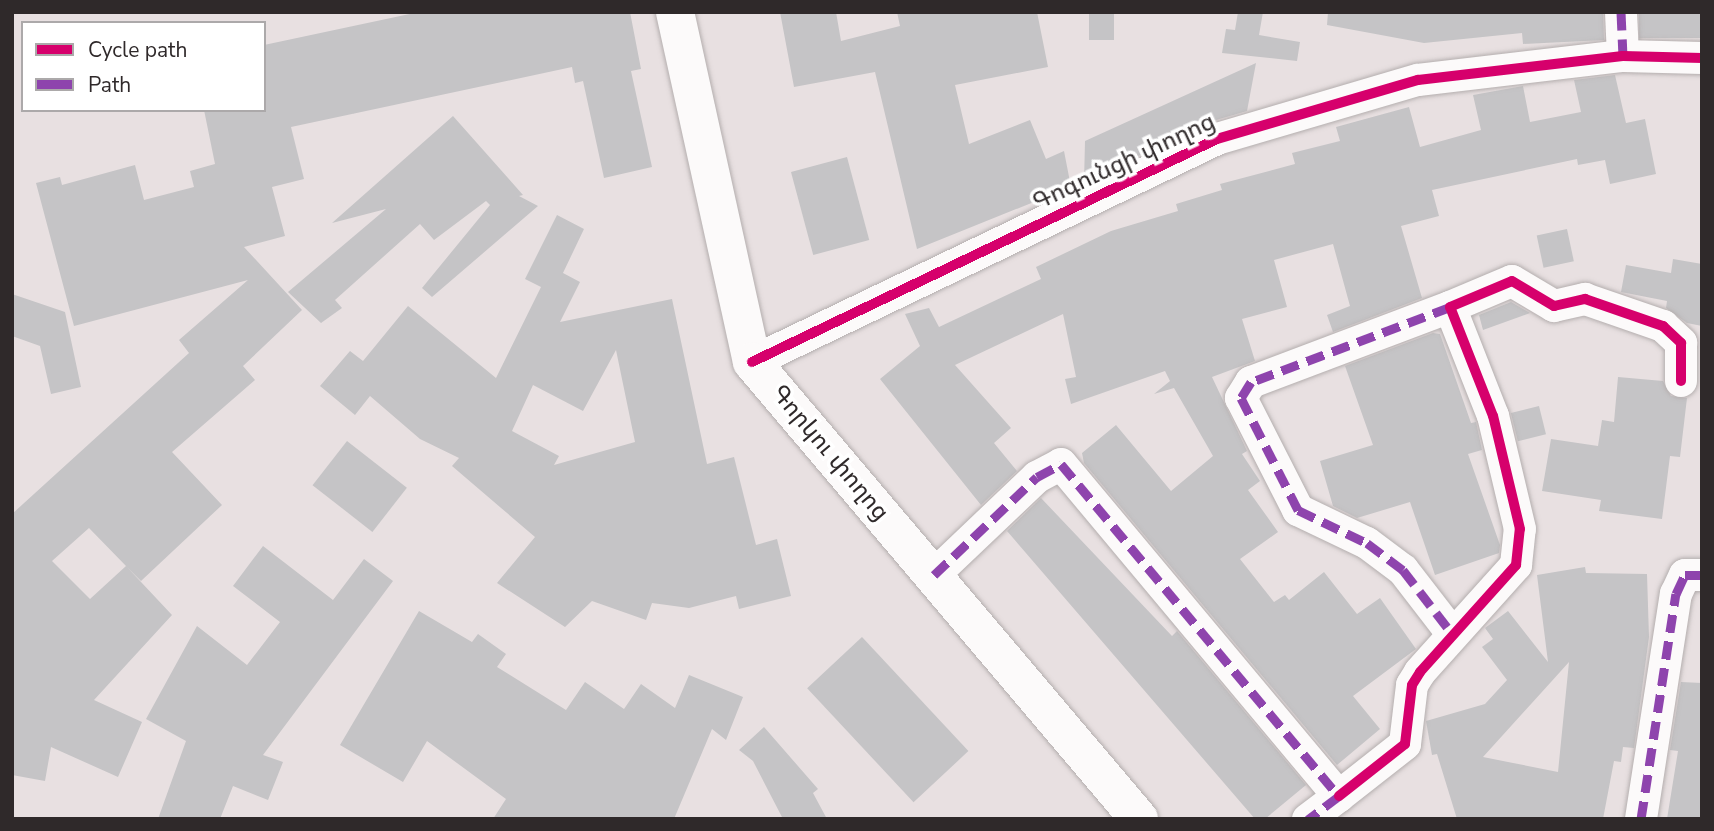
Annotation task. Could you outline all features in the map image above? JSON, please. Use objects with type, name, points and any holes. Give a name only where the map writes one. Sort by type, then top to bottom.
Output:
[{"type":"main road","name":"Գորկու փողոց","points":[[675,12],[752,362],[1139,819]]},
{"type":"street","points":[[1621,12],[1623,56]]},
{"type":"street","name":"Գոգունցի փողոց","points":[[752,362],[1217,139],[1418,80],[1623,56],[1702,58]]},
{"type":"street","points":[[1451,632],[1403,570],[1367,543],[1298,510],[1241,398],[1251,382],[1512,281],[1554,306],[1585,299],[1663,326],[1681,342],[1681,382]]},
{"type":"street","points":[[1308,819],[1405,744],[1412,685],[1451,632],[1516,565],[1520,528],[1493,416],[1450,307]]},
{"type":"street","points":[[934,575],[1037,477],[1061,464],[1339,796]]},
{"type":"street","points":[[1641,819],[1676,594],[1685,575],[1702,575]]},
{"type":"building","points":[[419,12],[630,12],[641,69],[631,71],[652,167],[604,178],[583,81],[575,83],[572,67],[291,127],[304,179],[272,187],[285,236],[244,247],[302,310],[243,366],[255,380],[172,452],[222,505],[141,581],[126,566],[172,615],[94,700],[142,722],[118,777],[51,747],[45,781],[12,775],[12,514],[189,353],[179,340],[248,280],[74,326],[36,183],[60,177],[62,185],[135,165],[144,200],[194,187],[190,171],[215,164],[204,112],[266,112],[266,45]],"holes":[[[89,528],[126,566],[90,599],[52,561]]]},
{"type":"building","points":[[780,12],[836,12],[841,41],[900,26],[897,12],[1037,12],[1048,67],[955,85],[969,144],[1030,120],[1046,159],[1064,151],[1071,187],[917,249],[875,72],[794,87]]},
{"type":"building","points":[[1089,12],[1114,12],[1114,40],[1089,40]]},
{"type":"building","points":[[1238,12],[1263,12],[1259,35],[1300,42],[1297,61],[1222,53],[1226,29],[1235,30]]},
{"type":"building","points":[[1328,12],[1603,12],[1604,40],[1523,44],[1522,33],[1424,43],[1327,25]]},
{"type":"building","points":[[1639,12],[1702,12],[1702,38],[1639,38]]},
{"type":"building","points":[[1256,63],[1247,111],[1209,122],[1084,182],[1085,141]]},
{"type":"building","points":[[1615,75],[1626,123],[1645,119],[1656,174],[1610,184],[1605,160],[1578,165],[1577,159],[1432,190],[1439,216],[1401,226],[1422,298],[1333,332],[1327,315],[1350,306],[1333,244],[1274,260],[1287,307],[1242,319],[1255,361],[1212,377],[1247,451],[1242,454],[1260,481],[1248,490],[1278,532],[1240,559],[1274,602],[1285,595],[1289,600],[1324,572],[1357,614],[1380,598],[1416,649],[1353,696],[1380,729],[1337,765],[1084,463],[1082,453],[1116,425],[1171,491],[1213,456],[1174,388],[1154,394],[1170,381],[1165,371],[1071,404],[1065,379],[1076,377],[1063,314],[955,365],[1011,428],[994,443],[1017,471],[981,505],[880,379],[920,346],[905,314],[929,308],[939,327],[1041,279],[1036,267],[1111,231],[1178,211],[1176,204],[1222,190],[1220,184],[1295,164],[1292,153],[1340,141],[1336,127],[1409,107],[1420,147],[1481,130],[1473,95],[1523,86],[1530,122],[1581,112],[1574,80]]},
{"type":"building","points":[[453,116],[523,195],[519,196],[538,206],[432,297],[422,288],[490,205],[486,201],[434,240],[420,224],[335,300],[342,308],[321,323],[288,292],[386,209],[332,223]]},
{"type":"building","points":[[847,157],[869,240],[813,255],[791,172]]},
{"type":"building","points":[[557,215],[584,229],[563,273],[580,282],[560,322],[672,299],[707,464],[734,457],[756,545],[777,539],[791,596],[739,609],[736,596],[689,608],[652,603],[646,620],[592,601],[565,627],[497,583],[535,537],[452,466],[459,458],[420,439],[370,396],[355,415],[320,386],[350,351],[363,361],[408,306],[496,378],[541,287],[525,279]],"holes":[[[616,350],[635,442],[554,465],[559,456],[512,431],[533,385],[583,411]]]},
{"type":"building","points":[[1567,229],[1574,261],[1544,268],[1537,235]]},
{"type":"building","points":[[1673,259],[1702,264],[1702,326],[1687,323],[1666,308],[1667,301],[1621,292],[1626,265],[1671,273]]},
{"type":"building","points":[[12,294],[65,312],[81,387],[51,394],[40,346],[12,336]]},
{"type":"building","points":[[1511,302],[1530,313],[1483,330],[1479,315]]},
{"type":"building","points":[[1433,333],[1440,334],[1471,423],[1476,422],[1482,450],[1468,454],[1500,545],[1499,553],[1435,575],[1410,502],[1357,518],[1333,506],[1320,461],[1373,445],[1345,366]]},
{"type":"building","points":[[1618,377],[1663,381],[1671,396],[1687,398],[1680,457],[1670,456],[1662,519],[1599,511],[1601,500],[1542,491],[1551,439],[1598,446],[1602,420],[1614,422]]},
{"type":"building","points":[[1539,406],[1546,434],[1518,441],[1511,413]]},
{"type":"building","points":[[347,441],[407,488],[372,532],[313,485]]},
{"type":"building","points":[[1041,498],[1172,636],[1177,631],[1306,785],[1265,819],[1255,819],[1007,531]]},
{"type":"building","points":[[263,546],[333,600],[364,559],[393,581],[263,755],[283,762],[268,800],[233,786],[220,819],[158,819],[186,741],[146,719],[197,626],[247,665],[280,622],[233,586]]},
{"type":"building","points":[[1585,567],[1586,573],[1647,574],[1649,637],[1634,748],[1623,747],[1621,762],[1614,761],[1603,819],[1457,819],[1437,754],[1432,755],[1426,721],[1485,704],[1507,680],[1482,647],[1493,639],[1485,628],[1508,611],[1548,662],[1537,575]],"holes":[[[1569,662],[1558,772],[1483,757]]]},
{"type":"building","points":[[419,611],[472,642],[478,634],[506,654],[497,667],[566,710],[585,682],[624,709],[641,684],[675,708],[689,675],[743,697],[726,740],[712,729],[674,819],[493,819],[506,799],[427,741],[403,782],[340,745]]},
{"type":"building","points":[[862,637],[968,751],[914,802],[807,688]]},
{"type":"building","points":[[1681,682],[1702,683],[1702,819],[1667,819],[1678,751],[1670,750]]},
{"type":"building","points":[[764,727],[818,789],[813,793],[827,819],[783,819],[753,761],[739,750]]},
{"type":"marked path","points":[[1621,12],[1623,56]]},
{"type":"marked path","points":[[1450,307],[1251,382],[1241,398],[1298,510],[1367,543],[1403,570],[1451,632]]},
{"type":"marked path","points":[[934,575],[1037,477],[1061,464],[1339,796],[1308,819]]},
{"type":"marked path","points":[[1641,819],[1676,594],[1685,575],[1702,575]]},
{"type":"cycle path","points":[[752,362],[1217,139],[1418,80],[1623,56],[1702,58]]},
{"type":"cycle path","points":[[1339,796],[1405,744],[1412,685],[1420,672],[1516,565],[1520,529],[1493,416],[1450,307],[1512,281],[1554,306],[1585,299],[1663,326],[1681,343],[1681,381]]}]
